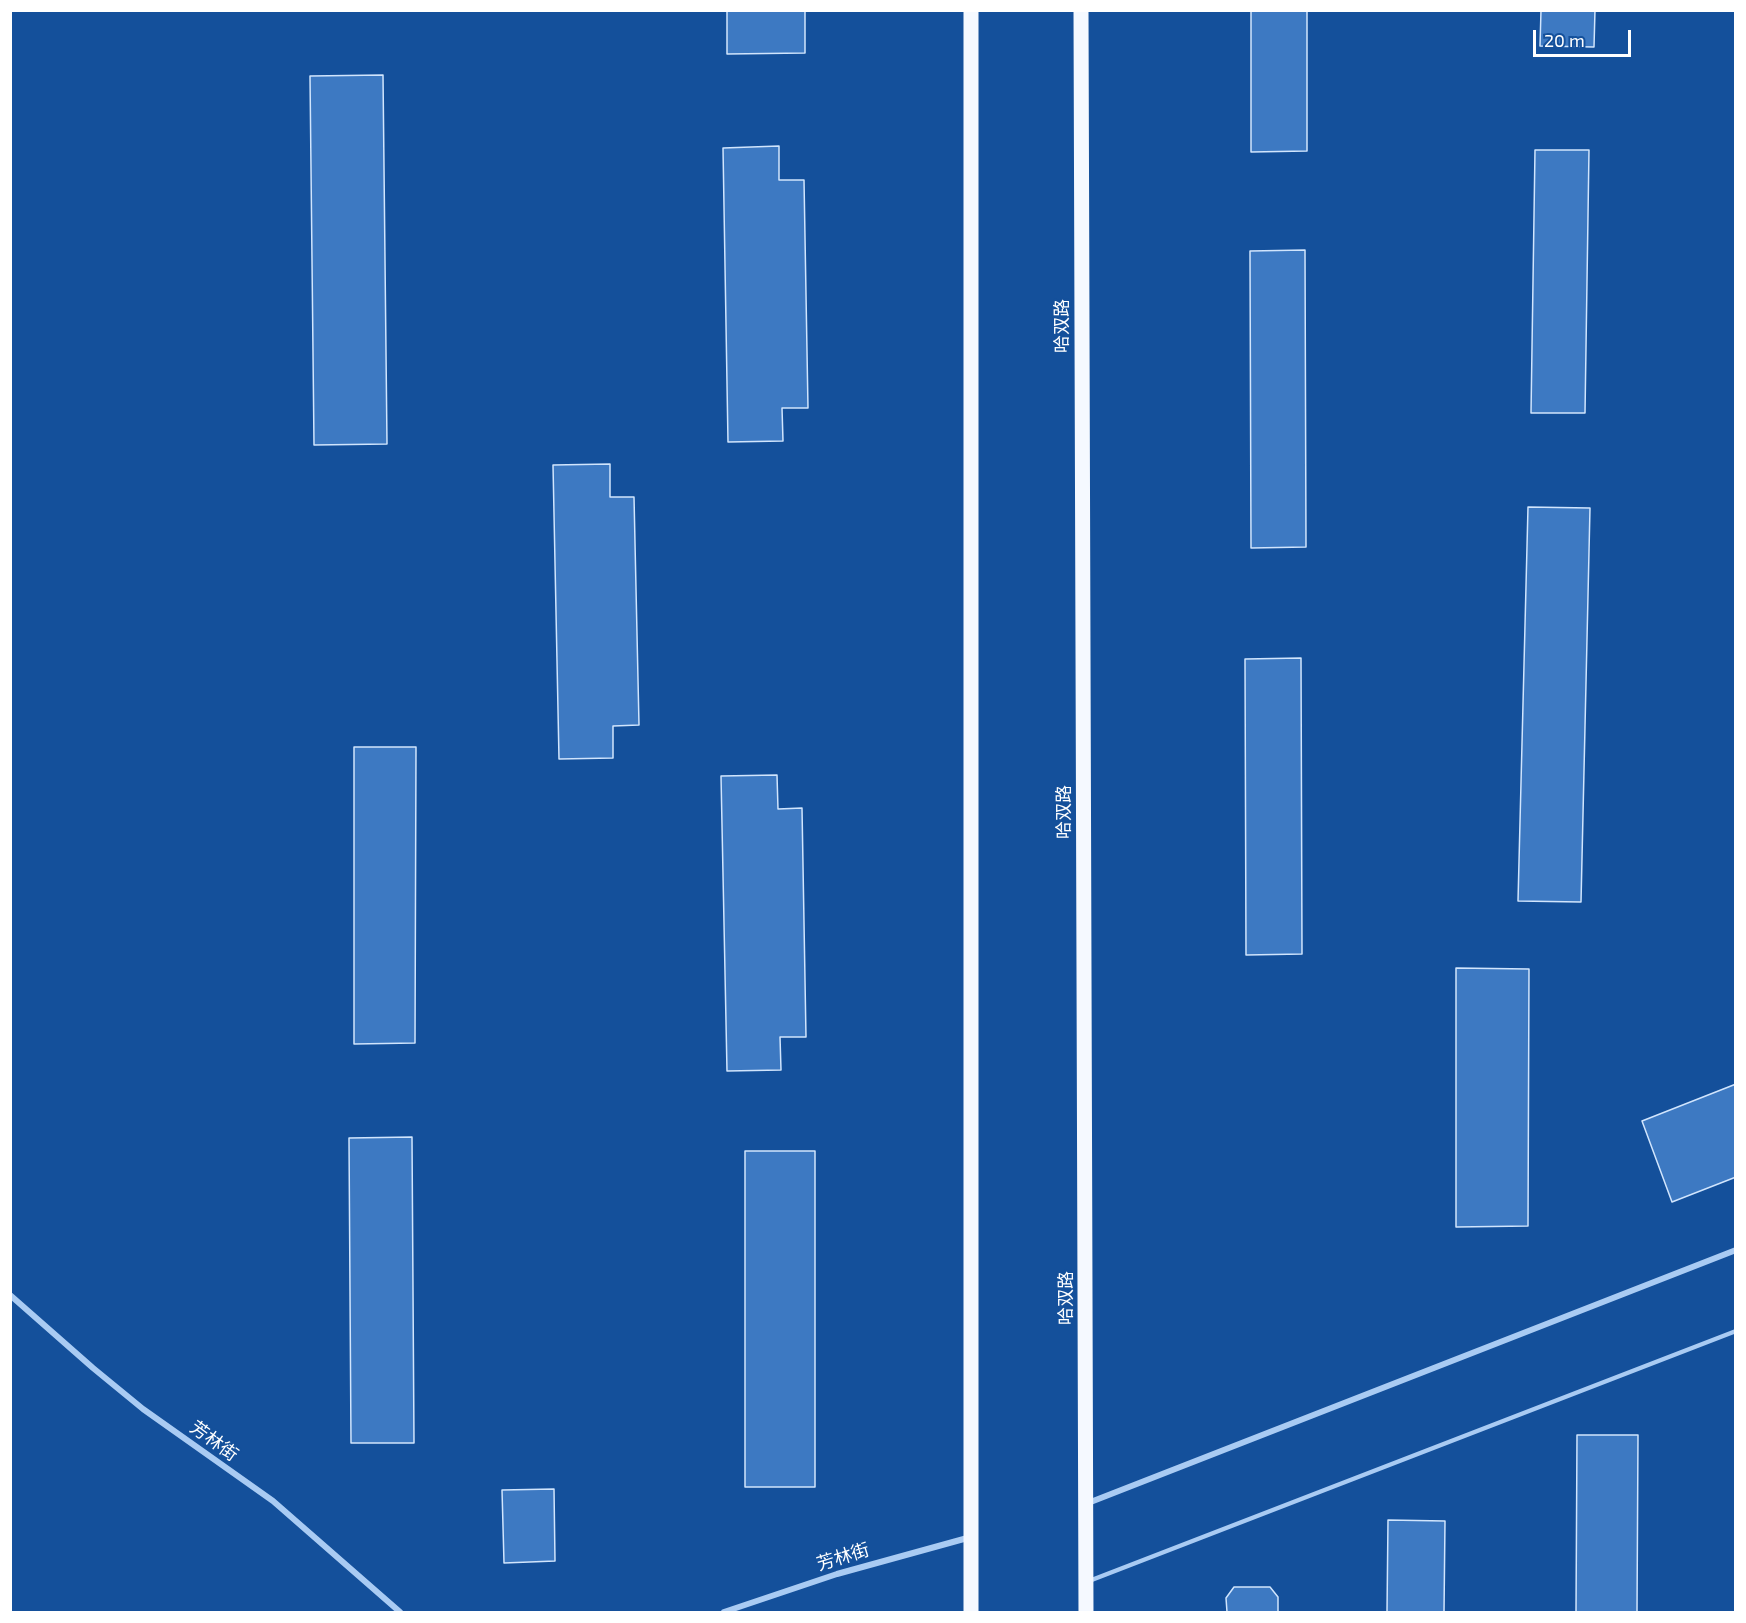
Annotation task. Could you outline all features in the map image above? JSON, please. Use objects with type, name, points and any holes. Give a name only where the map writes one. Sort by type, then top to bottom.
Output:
[{"type":"main road","points":[[971,10],[971,1612]]},
{"type":"main road","name":"哈双路","points":[[1081,10],[1086,1612]]},
{"type":"street","points":[[1086,1504],[1736,1250]]},
{"type":"street","name":"芳林街","points":[[10,1295],[143,1409],[273,1501],[399,1612]]},
{"type":"street","name":"芳林街","points":[[724,1612],[837,1574],[971,1537]]},
{"type":"lane","points":[[1086,1582],[1736,1331]]},
{"type":"building","points":[[727,10],[805,10],[805,53],[727,54]]},
{"type":"building","points":[[1251,10],[1307,10],[1307,151],[1251,152]]},
{"type":"building","points":[[1541,10],[1595,10],[1594,47],[1540,46]]},
{"type":"building","points":[[383,75],[387,444],[314,445],[310,76]]},
{"type":"building","points":[[779,146],[779,180],[804,180],[808,408],[782,408],[783,441],[728,442],[723,148]]},
{"type":"building","points":[[1535,150],[1589,150],[1585,413],[1531,413]]},
{"type":"building","points":[[1305,250],[1306,547],[1251,548],[1250,251]]},
{"type":"building","points":[[610,464],[610,497],[634,497],[639,725],[613,726],[613,758],[559,759],[553,465]]},
{"type":"building","points":[[1528,507],[1590,508],[1581,902],[1518,901]]},
{"type":"building","points":[[1301,658],[1302,954],[1246,955],[1245,659]]},
{"type":"building","points":[[354,747],[416,747],[415,1043],[354,1044]]},
{"type":"building","points":[[777,775],[778,809],[802,808],[806,1037],[780,1037],[781,1070],[727,1071],[721,776]]},
{"type":"building","points":[[1456,968],[1529,969],[1528,1226],[1456,1227]]},
{"type":"building","points":[[1736,1084],[1736,1177],[1672,1202],[1642,1121]]},
{"type":"building","points":[[412,1137],[414,1443],[351,1443],[349,1138]]},
{"type":"building","points":[[745,1151],[815,1151],[815,1487],[745,1487]]},
{"type":"building","points":[[1577,1435],[1638,1435],[1637,1612],[1576,1612]]},
{"type":"building","points":[[554,1489],[555,1561],[504,1563],[502,1490]]},
{"type":"building","points":[[1388,1520],[1445,1521],[1444,1612],[1387,1612]]},
{"type":"building","points":[[1234,1587],[1270,1587],[1278,1597],[1278,1612],[1227,1612],[1226,1598]]}]
